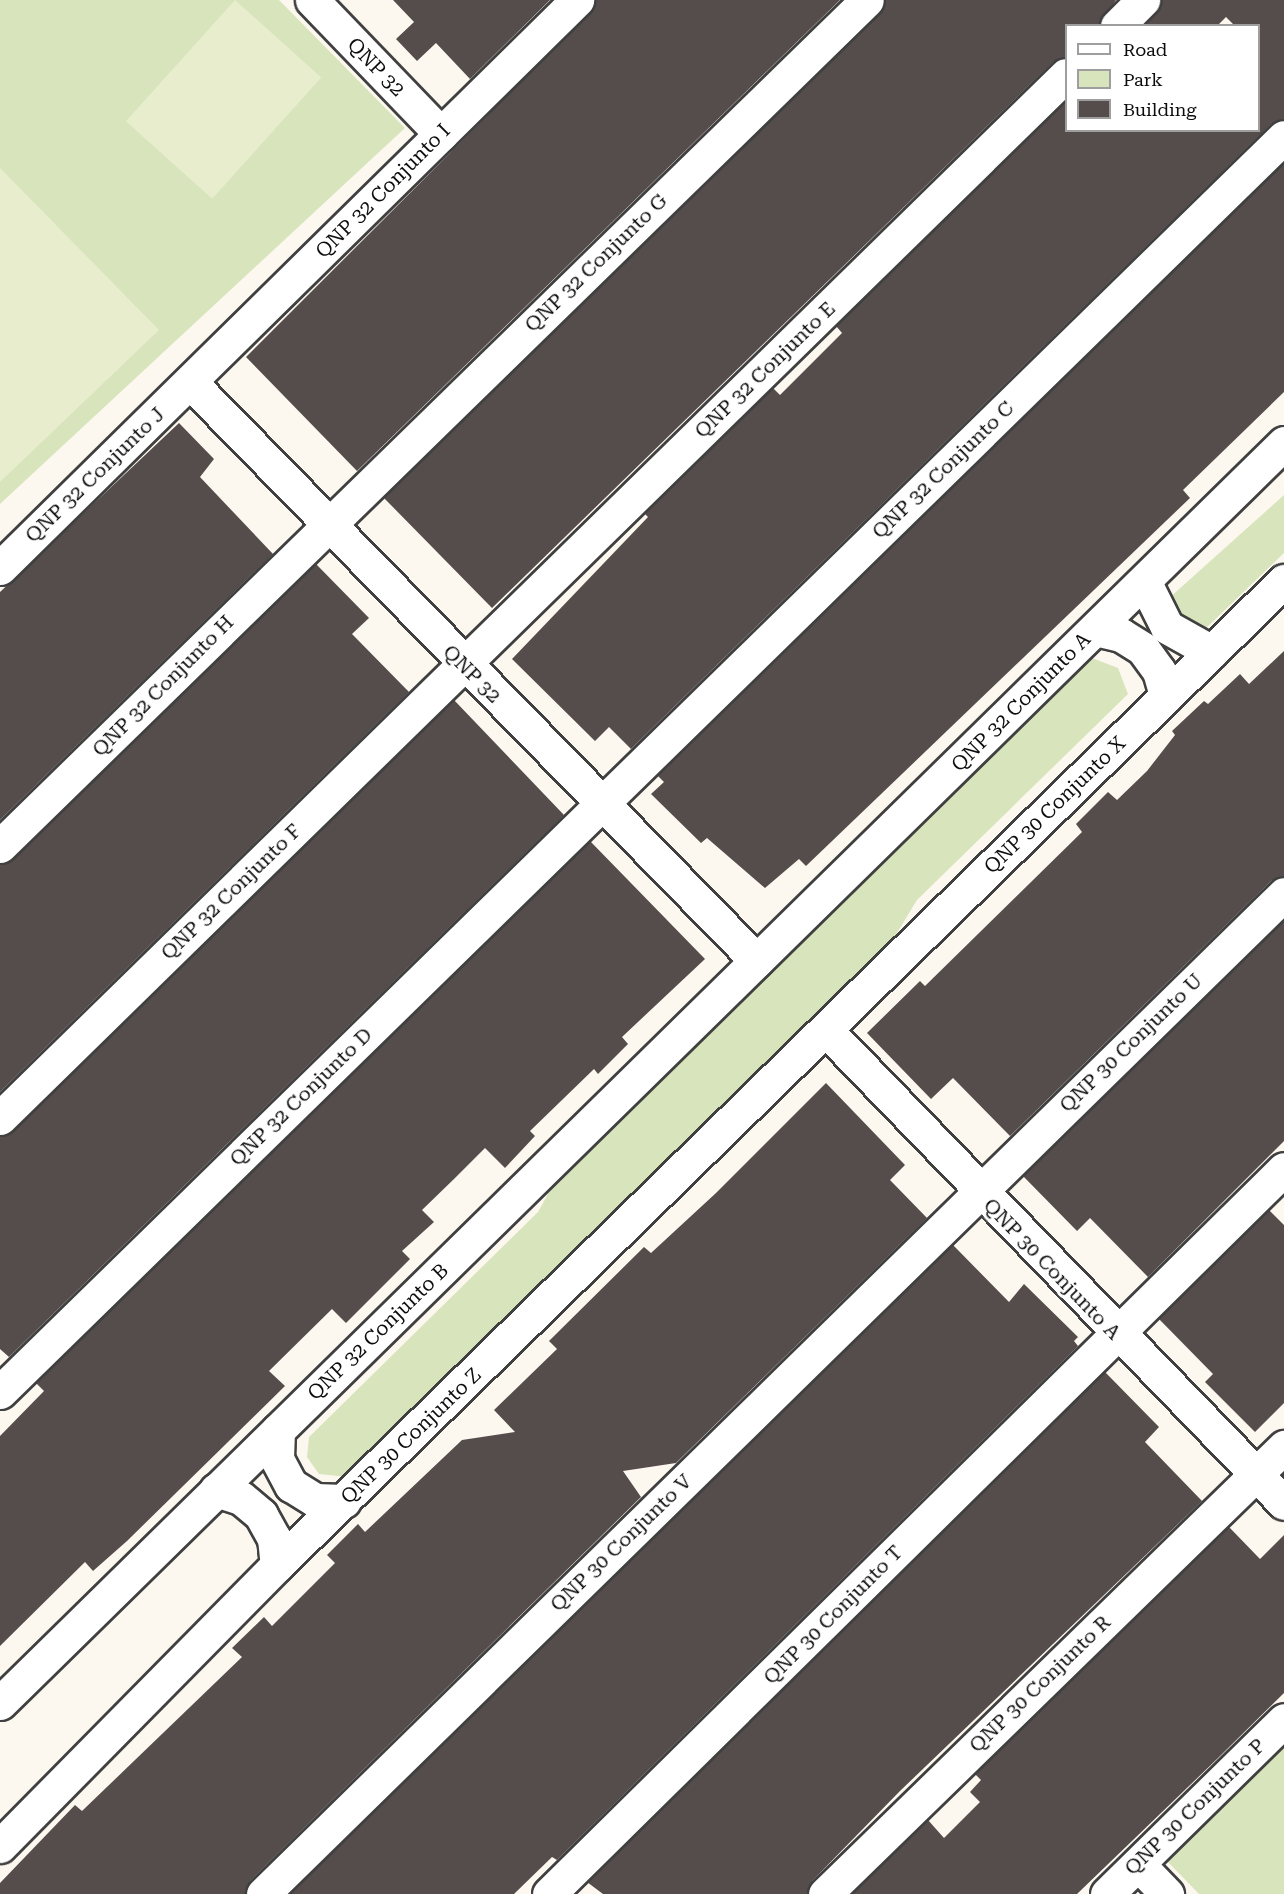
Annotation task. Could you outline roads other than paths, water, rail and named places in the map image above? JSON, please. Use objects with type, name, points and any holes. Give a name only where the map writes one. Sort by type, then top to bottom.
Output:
[{"type":"street","name":"QNP 32","points":[[312,0],[441,134]]},
{"type":"street","name":"QNP 32 Conjunto I","points":[[190,382],[577,0]]},
{"type":"street","name":"QNP 32 Conjunto G","points":[[326,526],[867,0]]},
{"type":"street","points":[[1119,24],[1143,0]]},
{"type":"street","name":"QNP 32 Conjunto E","points":[[463,665],[1065,76]]},
{"type":"street","name":"QNP 32 Conjunto C","points":[[602,803],[1284,137]]},
{"type":"street","name":"QNP 32","points":[[190,382],[326,526],[758,961]]},
{"type":"street","name":"QNP 32 Conjunto J","points":[[0,568],[190,382]]},
{"type":"street","name":"QNP 32 Conjunto A","points":[[758,961],[1284,443]]},
{"type":"street","name":"QNP 32 Conjunto H","points":[[0,846],[326,526]]},
{"type":"street","name":"QNP 30 Conjunto X","points":[[826,1030],[1284,580]]},
{"type":"street","points":[[1143,581],[1167,627],[1212,652]]},
{"type":"street","points":[[1095,629],[1121,635],[1143,649],[1159,671],[1166,696]]},
{"type":"street","name":"QNP 32 Conjunto F","points":[[0,1118],[463,665]]},
{"type":"street","name":"QNP 32 Conjunto D","points":[[0,1392],[602,803]]},
{"type":"street","name":"QNP 30 Conjunto U","points":[[978,1193],[1284,894]]},
{"type":"street","name":"QNP 32 Conjunto B","points":[[0,1703],[758,961]]},
{"type":"street","name":"QNP 30 Conjunto A","points":[[826,1030],[1116,1336],[1284,1503]]},
{"type":"street","name":"QNP 30 Conjunto Z","points":[[0,1846],[277,1565],[826,1030]]},
{"type":"street","name":"QNP 30 Conjunto T","points":[[549,1894],[1284,1169]]},
{"type":"street","name":"QNP 30 Conjunto V","points":[[262,1894],[978,1193]]},
{"type":"street","points":[[278,1430],[277,1459],[291,1485],[315,1500],[344,1501]]},
{"type":"street","name":"QNP 30 Conjunto R","points":[[825,1894],[1284,1447]]},
{"type":"street","points":[[216,1490],[241,1498],[261,1515],[274,1538],[277,1565]]},
{"type":"street","name":"QNP 30 Conjunto P","points":[[1107,1894],[1284,1720]]},
{"type":"street","points":[[1138,1864],[1167,1894]]}]
